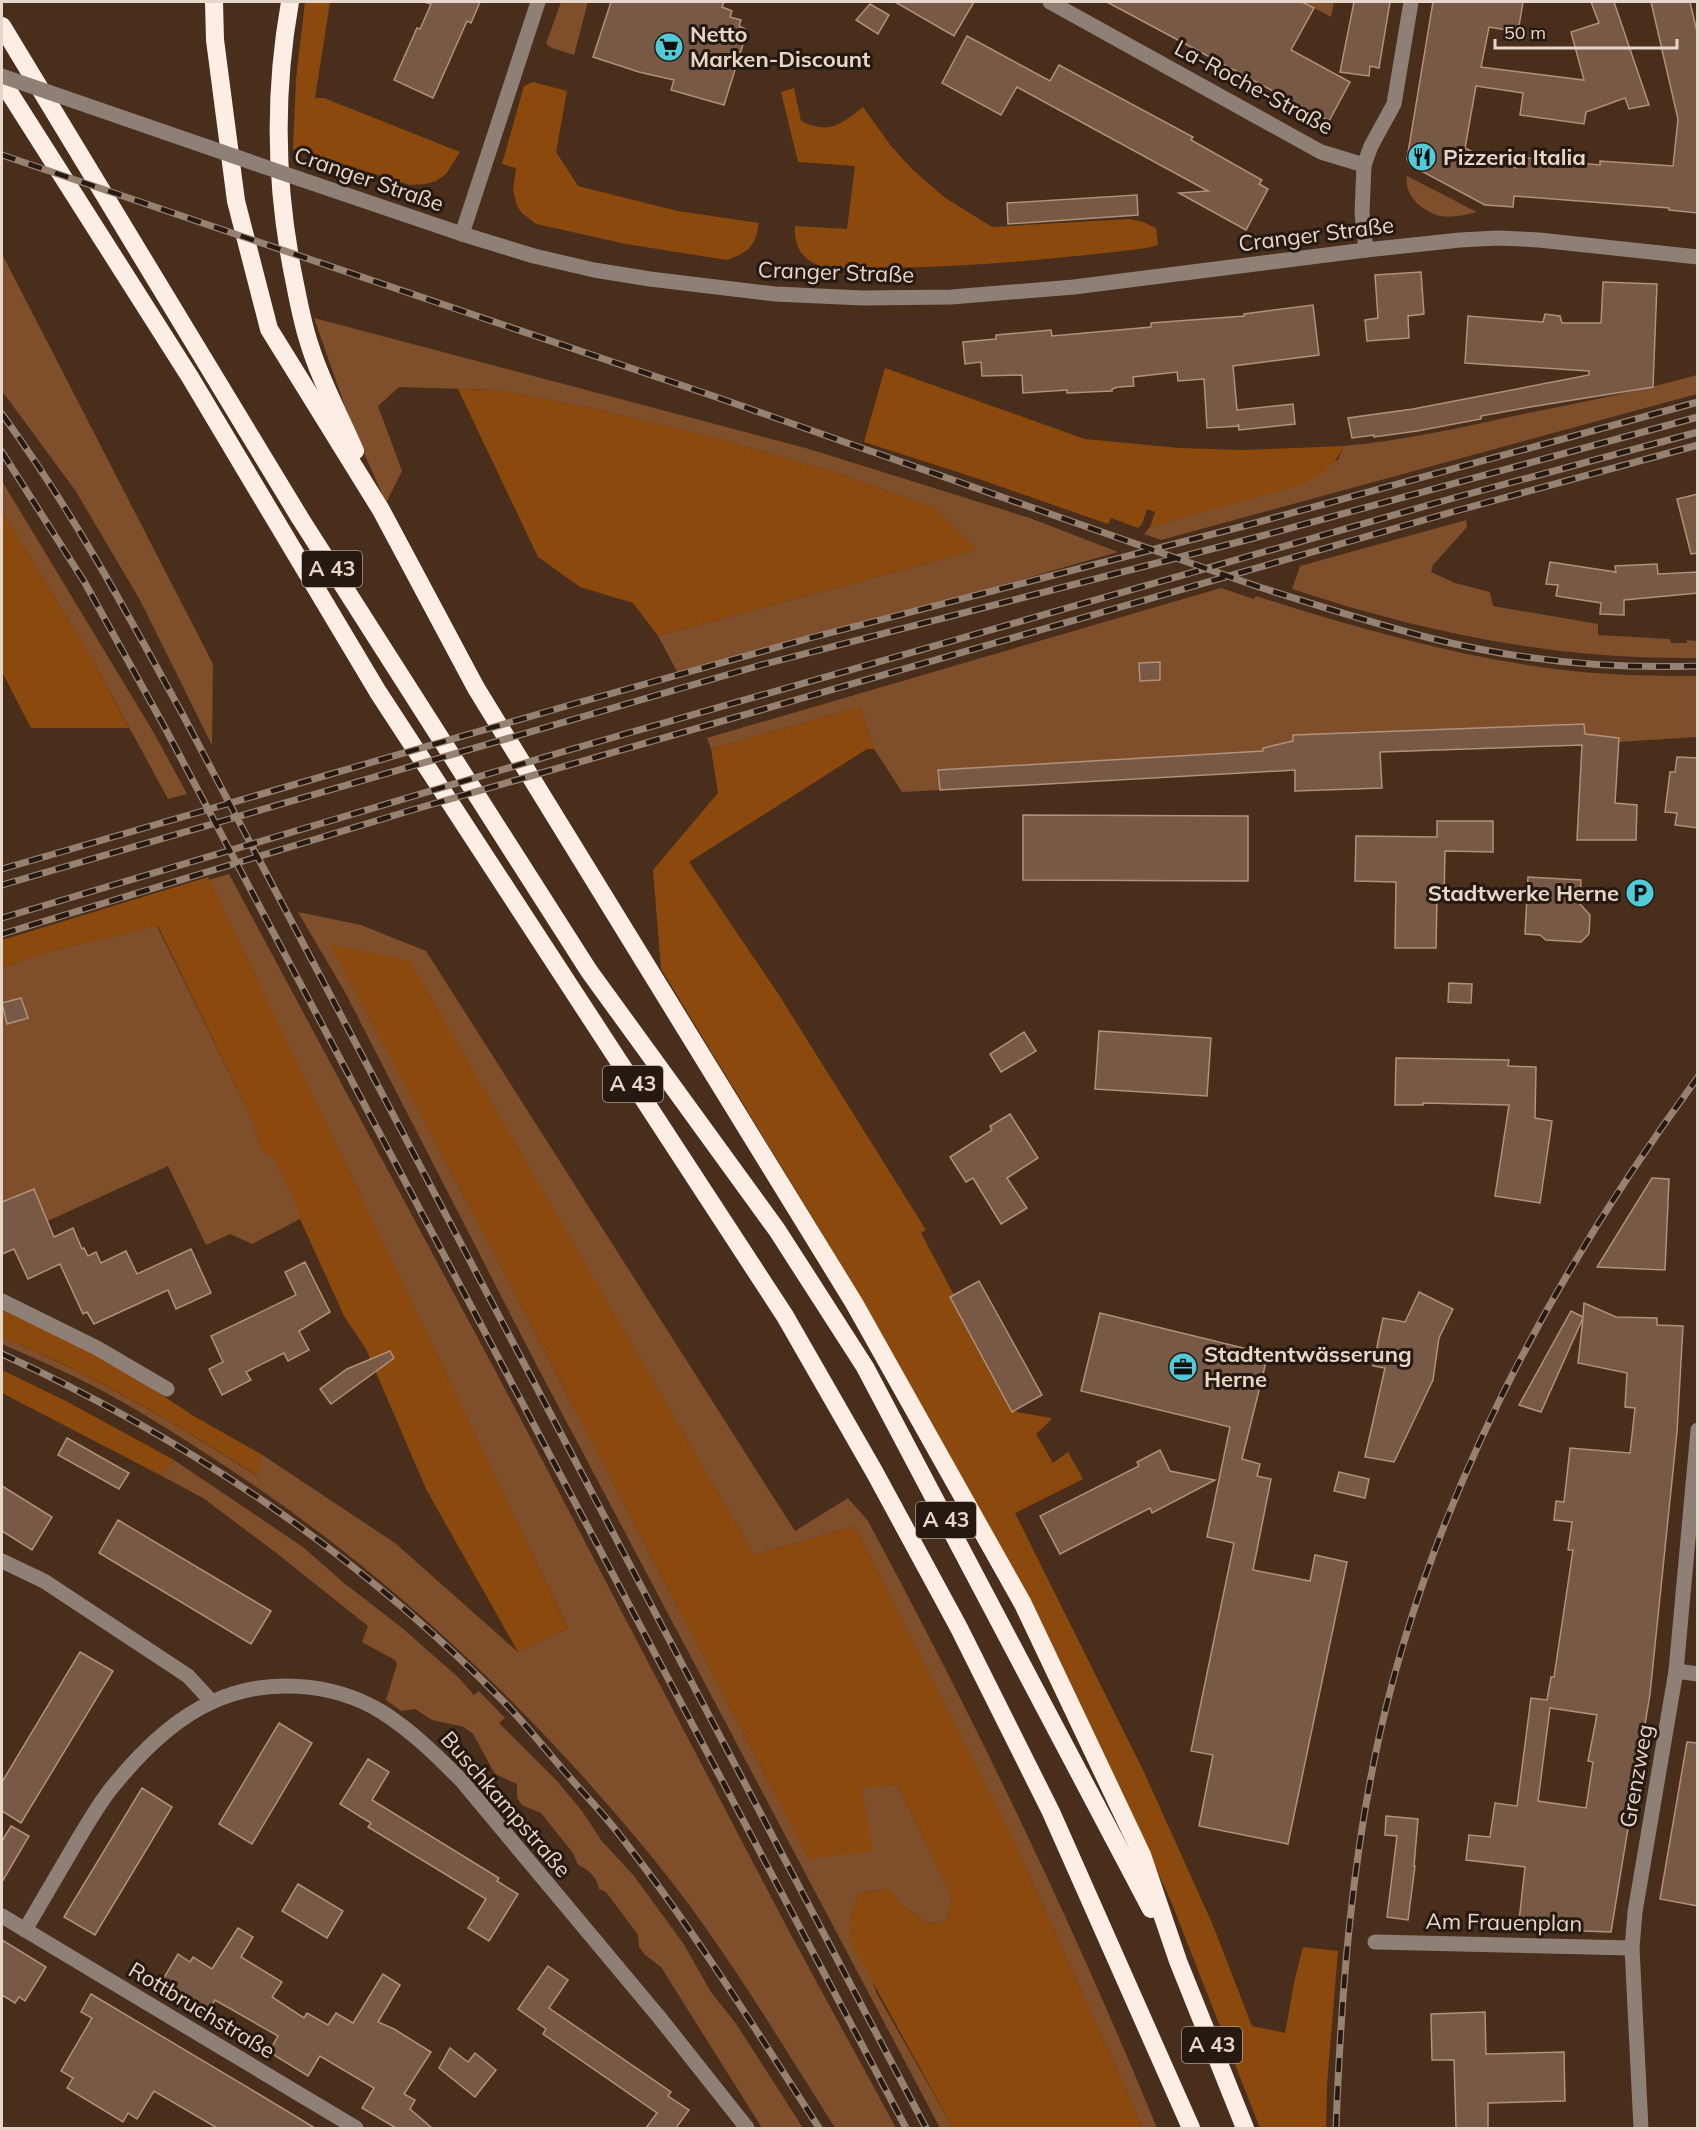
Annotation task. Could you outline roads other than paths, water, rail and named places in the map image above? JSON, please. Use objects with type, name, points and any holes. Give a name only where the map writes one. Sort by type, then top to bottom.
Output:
[{"type":"highway","points":[[214,2],[215,40],[236,201],[269,329],[381,510],[476,688],[854,1303],[1023,1604],[1142,1855],[1178,1962]]},
{"type":"highway","points":[[290,2],[284,40],[277,122],[281,205],[287,245],[310,347],[381,510]]},
{"type":"highway","name":"A 43","points":[[2,26],[300,518],[589,971],[777,1230],[865,1367],[1178,1962],[1245,2128]]},
{"type":"highway","name":"A 43","points":[[2,81],[190,377],[378,692],[785,1316],[875,1473],[942,1597],[1051,1812],[1191,2128]]},
{"type":"street","points":[[462,234],[538,2]]},
{"type":"street","name":"La-Roche-Straße","points":[[1050,2],[1321,152],[1364,165]]},
{"type":"street","points":[[1366,250],[1362,213],[1364,165],[1371,146],[1394,104],[1411,2]]},
{"type":"street","name":"Cranger Straße","points":[[2,76],[462,234],[534,256],[639,278],[733,290],[863,298],[951,297],[1074,287],[1366,250],[1498,238],[1539,240],[1698,257]]},
{"type":"street","points":[[2,1301],[96,1348],[167,1389]]},
{"type":"street","name":"Grenzweg","points":[[1641,2128],[1632,1948],[1635,1912],[1676,1671],[1698,1430]]},
{"type":"street","points":[[2,1561],[44,1581],[188,1676],[212,1702],[176,1724],[151,1746],[110,1790],[25,1930]]},
{"type":"street","points":[[1676,1671],[1698,1674]]},
{"type":"street","name":"Buschkampstraße","points":[[212,1702],[267,1687],[300,1686],[355,1698],[381,1711],[404,1727],[430,1748],[461,1780],[659,2017],[747,2128]]},
{"type":"street","name":"Rottbruchstraße","points":[[2,1916],[356,2128]]},
{"type":"street","name":"Am Frauenplan","points":[[1375,1942],[1632,1948]]},
{"type":"railway","points":[[2,155],[716,397],[1259,587],[1344,614],[1463,646],[1529,657],[1631,666],[1698,666]]},
{"type":"railway","points":[[2,869],[810,638],[1244,526],[1698,402]]},
{"type":"railway","points":[[2,414],[28,450],[75,525],[184,717],[926,2128]]},
{"type":"railway","points":[[2,885],[761,665],[1250,539],[1698,417]]},
{"type":"railway","points":[[2,918],[562,752],[1450,499],[1698,432]]},
{"type":"railway","points":[[2,934],[412,810],[1452,512],[1698,445]]},
{"type":"railway","points":[[2,452],[85,583],[164,726],[906,2128]]},
{"type":"railway","points":[[1336,2128],[1344,1979],[1355,1880],[1370,1782],[1403,1644],[1432,1557],[1466,1472],[1505,1389],[1548,1308],[1595,1229],[1645,1152],[1698,1077]]},
{"type":"railway","points":[[2,1354],[71,1387],[139,1424],[205,1463],[269,1505],[332,1550],[450,1649],[513,1711],[615,1829],[649,1873],[748,2017],[819,2128]]},
{"type":"place","name":"Netto Marken-Discount","points":[[669,47]]},
{"type":"place","name":"Pizzeria Italia","points":[[1422,157]]},
{"type":"place","name":"Stadtwerke Herne","points":[[1640,893]]},
{"type":"place","name":"Stadtentwässerung Herne","points":[[1183,1367]]}]
